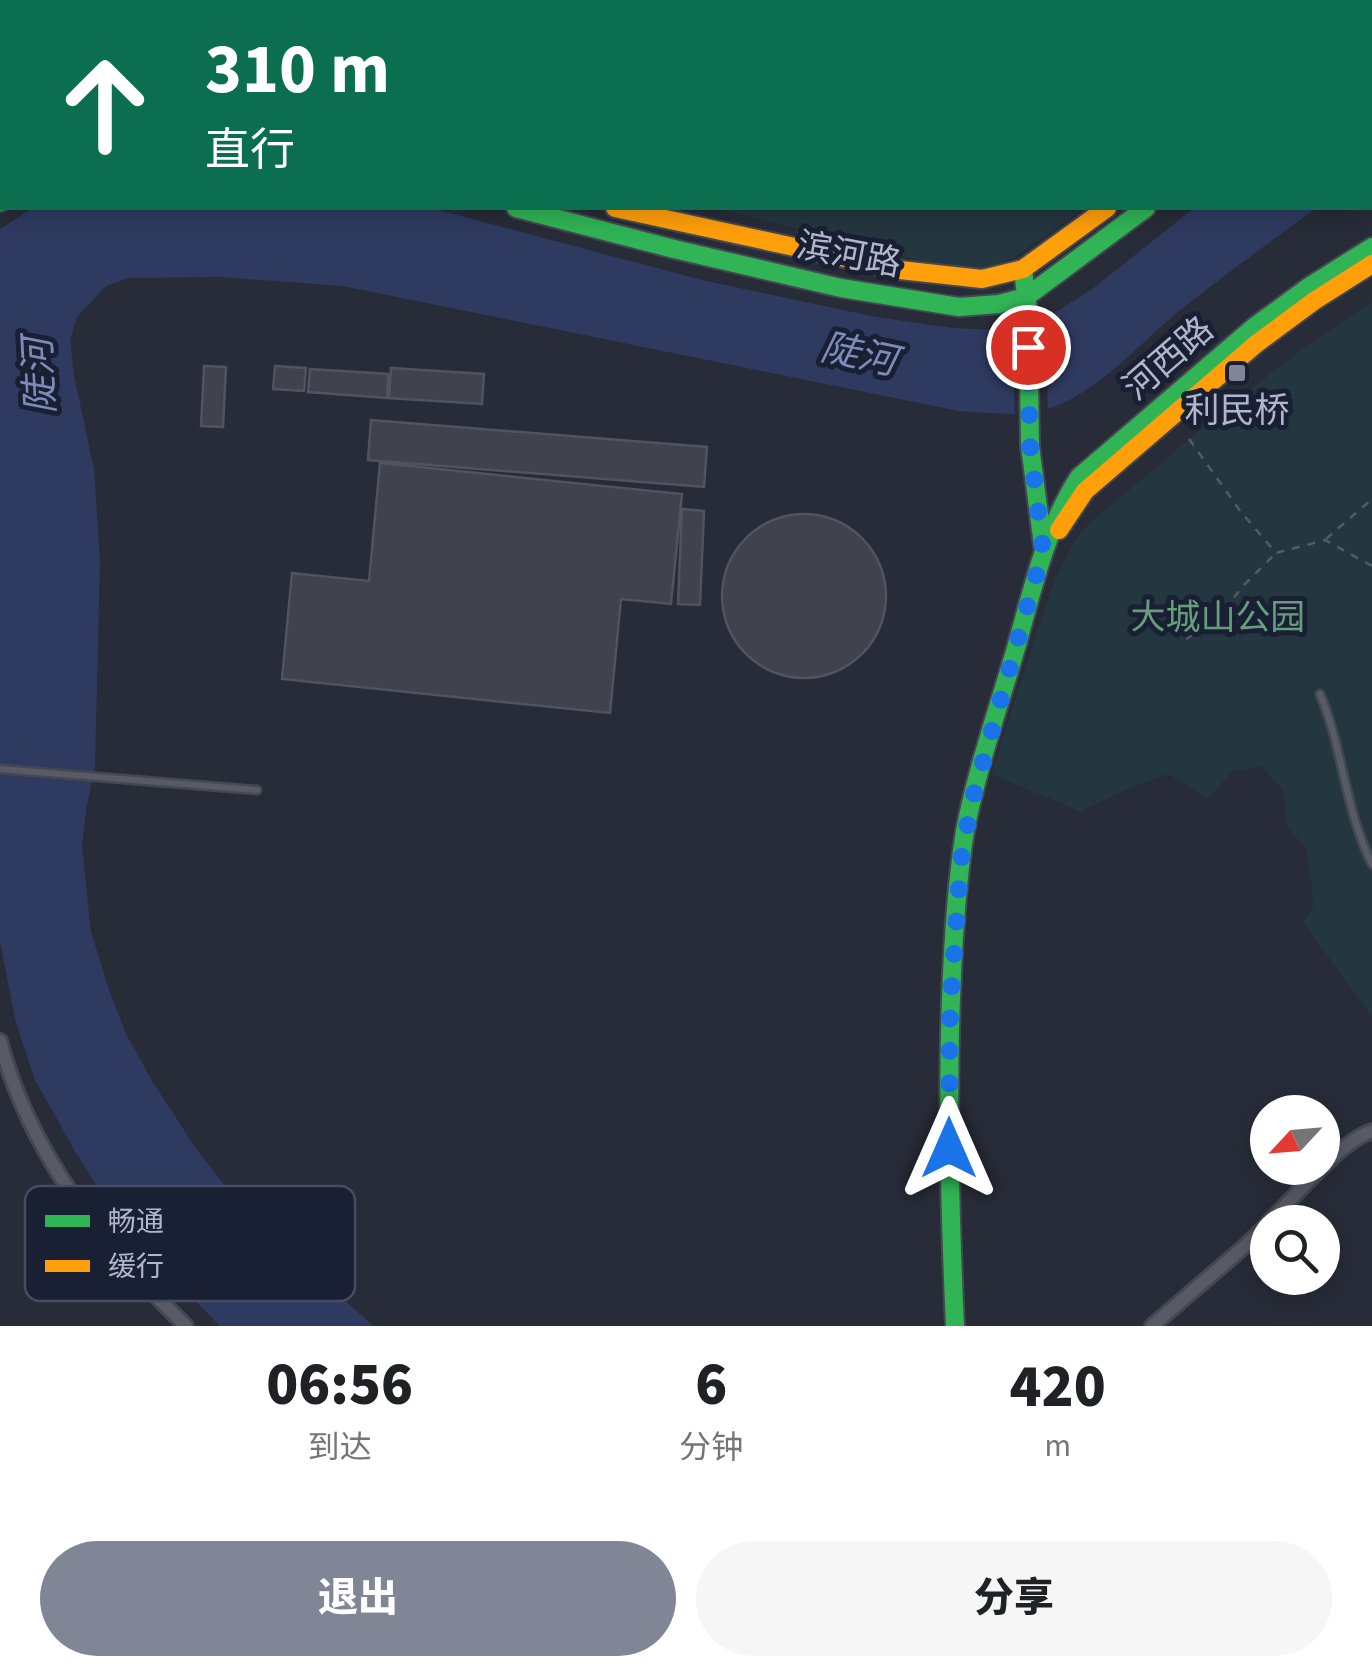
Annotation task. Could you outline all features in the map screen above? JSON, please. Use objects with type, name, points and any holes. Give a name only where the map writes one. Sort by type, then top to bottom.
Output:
[{"type":"street","name":"滨河路","points":[[524,210],[841,288],[960,307],[1027,304],[1144,210]]},
{"type":"street","name":"滨河路","points":[[625,210],[900,270],[982,280],[1023,269],[1104,210]]},
{"type":"street","name":"河西路","points":[[955,1326],[949,1183],[950,1009],[961,860],[972,801],[1043,551],[1064,499],[1079,477],[1254,326],[1372,246]]},
{"type":"street","name":"河西路","points":[[1043,551],[1084,491],[1256,344],[1314,300],[1372,264]]},
{"type":"street","points":[[1023,269],[1030,446],[1043,551]]},
{"type":"street","points":[[0,1040],[28,1118],[66,1186]]},
{"type":"street","points":[[1286,1205],[1337,1154],[1372,1131]]},
{"type":"street","points":[[1152,1326],[1250,1241]]},
{"type":"street","points":[[160,1301],[186,1326]]},
{"type":"lane","points":[[1320,694],[1338,750],[1350,807],[1372,864]]},
{"type":"lane","points":[[0,769],[257,790]]},
{"type":"path","points":[[1189,439],[1240,512],[1276,553]]},
{"type":"path","points":[[1186,639],[1219,616],[1276,553],[1325,540],[1372,498]]},
{"type":"path","points":[[1325,540],[1372,566]]},
{"type":"green space","points":[[723,210],[1082,210],[1016,256],[989,268],[950,268]]},
{"type":"green space","name":"大城山公园","points":[[1372,302],[1372,1017],[1303,922],[1314,905],[1307,850],[1288,827],[1283,790],[1261,766],[1233,771],[1208,798],[1168,774],[1080,811],[991,774],[1053,586],[1088,524],[1262,380]]},
{"type":"water","name":"陡河","points":[[29,210],[439,210],[702,280],[876,317],[995,330],[1046,318],[1091,290],[1191,210],[1313,210],[1191,301],[1085,391],[1051,408],[1017,413],[959,411],[343,286],[220,277],[129,278],[106,286],[77,317],[70,340],[94,470],[100,560],[95,765],[82,847],[91,932],[126,1034],[195,1147],[225,1186],[97,1186],[35,1080],[15,1019],[0,941],[0,229]]},
{"type":"water","points":[[195,1301],[346,1301],[373,1326],[220,1326]]},
{"type":"pier","points":[[1045,318],[1048,414],[1015,418],[1012,320]]},
{"type":"building","points":[[204,366],[226,367],[223,427],[201,426]]},
{"type":"building","points":[[275,366],[306,368],[304,391],[273,389]]},
{"type":"building","points":[[391,368],[484,374],[482,404],[389,398]]},
{"type":"building","points":[[310,369],[388,374],[387,398],[308,392]]},
{"type":"building","points":[[371,420],[707,447],[704,487],[368,460]]},
{"type":"building","points":[[380,463],[682,494],[671,604],[621,599],[610,713],[282,679],[292,573],[369,581]]},
{"type":"building","points":[[682,509],[704,511],[700,605],[678,604]]},
{"type":"building","points":[[804,514],[835,520],[862,538],[880,565],[886,596],[880,627],[862,654],[835,672],[804,678],[773,672],[746,654],[728,627],[722,596],[728,565],[746,538],[773,520]]},
{"type":"traffic: fast","points":[[524,210],[841,288],[959,307],[1026,297],[1143,210]]},
{"type":"traffic: fast","points":[[955,1326],[949,1080],[959,873],[976,785],[1049,539],[1079,477],[1254,327],[1372,247]]},
{"type":"traffic: fast","points":[[1023,269],[1028,312],[1030,446],[1043,545]]},
{"type":"traffic: slow","points":[[624,210],[900,270],[982,279],[1023,269],[1104,210]]},
{"type":"traffic: slow","points":[[1059,530],[1085,491],[1256,344],[1372,264]]},
{"type":"place","name":"利民桥","points":[[1237,373]]},
{"type":"route","points":[[949,1148],[950,1009],[961,860],[972,801],[1043,551],[1030,446],[1028,347]]}]
